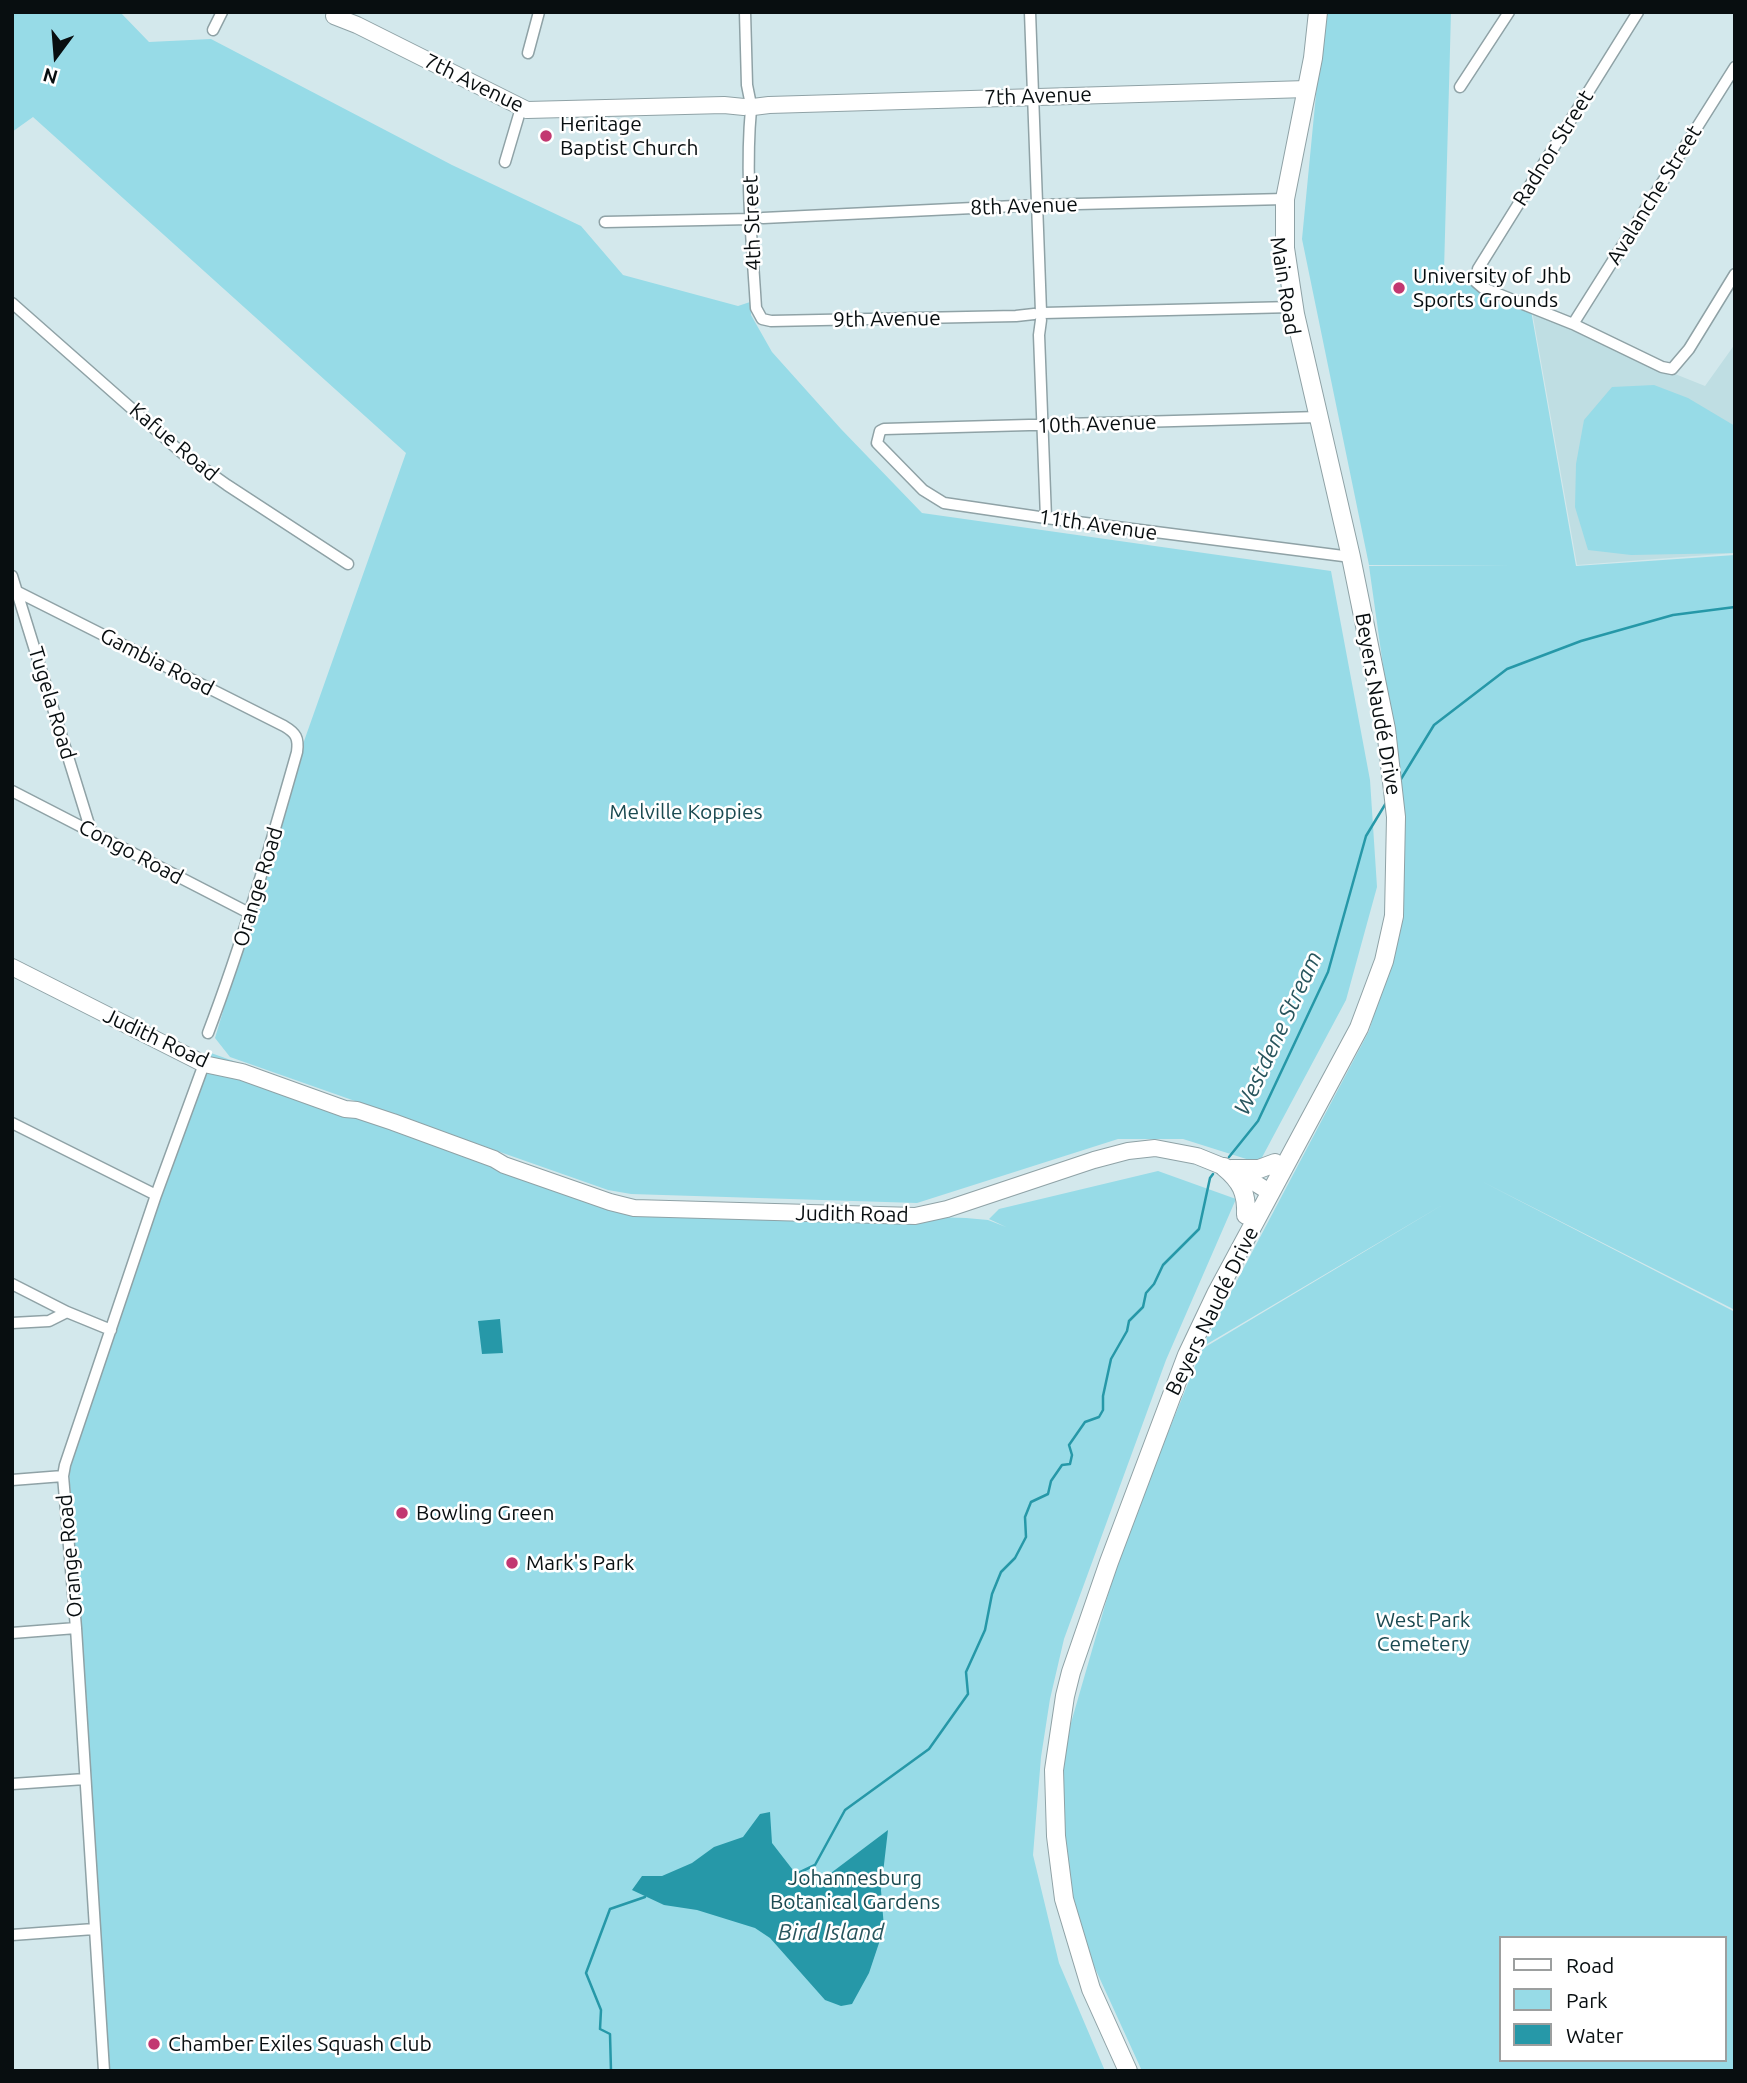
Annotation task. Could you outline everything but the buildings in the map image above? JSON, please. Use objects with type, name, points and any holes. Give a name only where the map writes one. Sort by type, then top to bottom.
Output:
[{"type":"main road","name":"Main Road","points":[[1304,89],[1310,12]]},
{"type":"main road","name":"Main Road","points":[[1318,12],[1315,46],[1281,199],[1290,307],[1346,557]]},
{"type":"main road","name":"Beyers Naudé Drive","points":[[1119,2071],[1080,1983],[1055,1892],[1049,1858],[1045,1787],[1049,1729],[1073,1636],[1143,1440],[1202,1301],[1246,1215],[1266,1190],[1275,1163],[1354,1014],[1376,952],[1387,896],[1390,817],[1383,757],[1346,557]]},
{"type":"main road","name":"Beyers Naudé Drive","points":[[1128,2071],[1091,1989],[1064,1899],[1054,1801],[1057,1739],[1075,1660],[1173,1391],[1266,1190],[1359,1028],[1384,961],[1394,916],[1397,839],[1394,779],[1386,729],[1346,557]]},
{"type":"main road","points":[[1227,1168],[1259,1169],[1275,1163]]},
{"type":"main road","points":[[1227,1168],[1245,1191],[1246,1215]]},
{"type":"street","points":[[213,30],[222,12]]},
{"type":"street","points":[[528,53],[539,12]]},
{"type":"street","name":"4th Street","points":[[746,12],[751,219],[756,308],[759,317]]},
{"type":"street","points":[[1030,12],[1046,518]]},
{"type":"street","points":[[1461,87],[1509,12]]},
{"type":"street","name":"Radnor Street","points":[[1573,324],[1479,286],[1475,278],[1478,269],[1639,12]]},
{"type":"street","name":"7th Avenue","points":[[332,13],[521,108],[554,111],[750,102],[1304,89]]},
{"type":"street","name":"Avalanche Street","points":[[1573,324],[1735,66]]},
{"type":"street","points":[[505,162],[521,108]]},
{"type":"street","name":"8th Avenue","points":[[763,218],[1036,205],[1281,199]]},
{"type":"street","points":[[604,222],[751,219]]},
{"type":"street","points":[[1573,324],[1662,367],[1672,369],[1689,349],[1735,274]]},
{"type":"street","name":"Kafue Road","points":[[12,303],[197,464],[348,564]]},
{"type":"street","name":"9th Avenue","points":[[759,317],[771,321],[1038,316],[1290,307]]},
{"type":"street","name":"10th Avenue","points":[[877,435],[884,429],[1315,417]]},
{"type":"street","name":"11th Avenue","points":[[877,435],[877,443],[933,498],[944,503],[1346,557]]},
{"type":"street","name":"Tugela Road","points":[[12,576],[91,831]]},
{"type":"street","name":"Gambia Road","points":[[15,590],[284,726],[298,738]]},
{"type":"street","name":"Orange Road","points":[[208,1033],[251,914],[297,752],[298,738]]},
{"type":"street","name":"Congo Road","points":[[12,791],[251,914]]},
{"type":"street","name":"Judith Road","points":[[12,967],[204,1064],[242,1072],[345,1109],[433,1147],[505,1165],[634,1208],[915,1216],[930,1214],[1094,1160],[1128,1151],[1155,1148],[1181,1151],[1227,1168],[1266,1190]]},
{"type":"street","name":"Orange Road","points":[[104,2071],[76,1628],[63,1476],[156,1195],[204,1064]]},
{"type":"street","points":[[12,1123],[156,1195]]},
{"type":"street","points":[[12,1284],[67,1312],[111,1330]]},
{"type":"street","points":[[12,1324],[49,1321],[67,1312]]},
{"type":"street","points":[[12,1480],[63,1476]]},
{"type":"street","points":[[12,1633],[76,1628]]},
{"type":"street","points":[[12,1784],[85,1779]]},
{"type":"street","points":[[12,1935],[94,1929]]},
{"type":"shaded area","points":[[1531,305],[1705,386],[1735,344],[1735,553],[1577,565]]},
{"type":"green space","name":"Melville Koppies","points":[[12,12],[120,12],[149,42],[211,39],[452,165],[581,226],[623,275],[738,306],[753,301],[751,315],[772,352],[922,513],[1331,571],[1370,780],[1377,887],[1346,1000],[1259,1163],[1183,1139],[1118,1139],[917,1203],[631,1194],[608,1190],[230,1057],[215,1038],[303,744],[406,453],[33,117],[12,132]]},
{"type":"green space","name":"West Park Cemetery","points":[[1324,12],[1451,12],[1444,271],[1530,305],[1576,566],[1735,555],[1735,1310],[1481,1181],[1735,1312],[1735,2071],[1142,2071],[1089,1955],[1066,1870],[1062,1754],[1123,1543],[1202,1349],[1444,1204],[1202,1347],[1369,1031],[1398,934],[1404,886],[1404,815],[1369,566],[1511,566],[1369,565],[1302,239]]},
{"type":"green space","points":[[1654,385],[1688,398],[1735,426],[1735,553],[1631,555],[1588,550],[1575,507],[1576,464],[1584,420],[1612,387]]},
{"type":"green space","name":"Mark's Park","points":[[211,1053],[644,1208],[966,1218],[988,1220],[1006,1227],[989,1219],[999,1209],[1158,1171],[1236,1199],[1166,1360],[1064,1639],[1050,1699],[1041,1757],[1033,1855],[1059,1963],[1105,2071],[104,2071],[69,1467],[112,1324]]},
{"type":"water","points":[[500,1319],[503,1353],[482,1354],[478,1321]]},
{"type":"water","name":"Bird Island","points":[[770,1812],[772,1843],[796,1874],[815,1885],[888,1830],[881,1890],[884,1928],[869,1973],[852,2004],[841,2006],[825,2000],[770,1938],[755,1928],[697,1910],[664,1905],[632,1890],[642,1876],[662,1876],[692,1863],[714,1847],[743,1837],[760,1814]]},
{"type":"waterway","name":"Westdene Stream","points":[[1401,779],[1434,725],[1507,669],[1581,641],[1673,615],[1735,607]]},
{"type":"waterway","name":"Westdene Stream","points":[[1229,1157],[1258,1121],[1328,972],[1366,836],[1386,803]]},
{"type":"waterway","name":"Westdene Stream","points":[[792,1876],[815,1865],[845,1810],[929,1749],[968,1694],[966,1672],[985,1630],[992,1594],[1001,1572],[1015,1558],[1026,1537],[1025,1517],[1031,1502],[1048,1494],[1051,1481],[1062,1465],[1070,1464],[1072,1455],[1069,1445],[1085,1422],[1099,1417],[1103,1410],[1103,1396],[1111,1359],[1127,1331],[1129,1321],[1143,1307],[1146,1293],[1154,1284],[1163,1265],[1199,1229],[1213,1174]]},
{"type":"waterway","name":"Westdene Stream","points":[[611,2071],[610,2034],[600,2029],[601,2010],[586,1973],[610,1909],[645,1897]]},
{"type":"place","name":"Heritage Baptist Church","points":[[546,136]]},
{"type":"place","name":"University of Jhb Sports Grounds","points":[[1399,288]]},
{"type":"place","name":"Bowling Green","points":[[402,1513]]},
{"type":"place","name":"Mark's Park","points":[[512,1563]]},
{"type":"place","name":"Chamber Exiles Squash Club","points":[[154,2044]]},
{"type":"park label","name":"Johannesburg Botanical Gardens","points":[[855,1890]]}]
